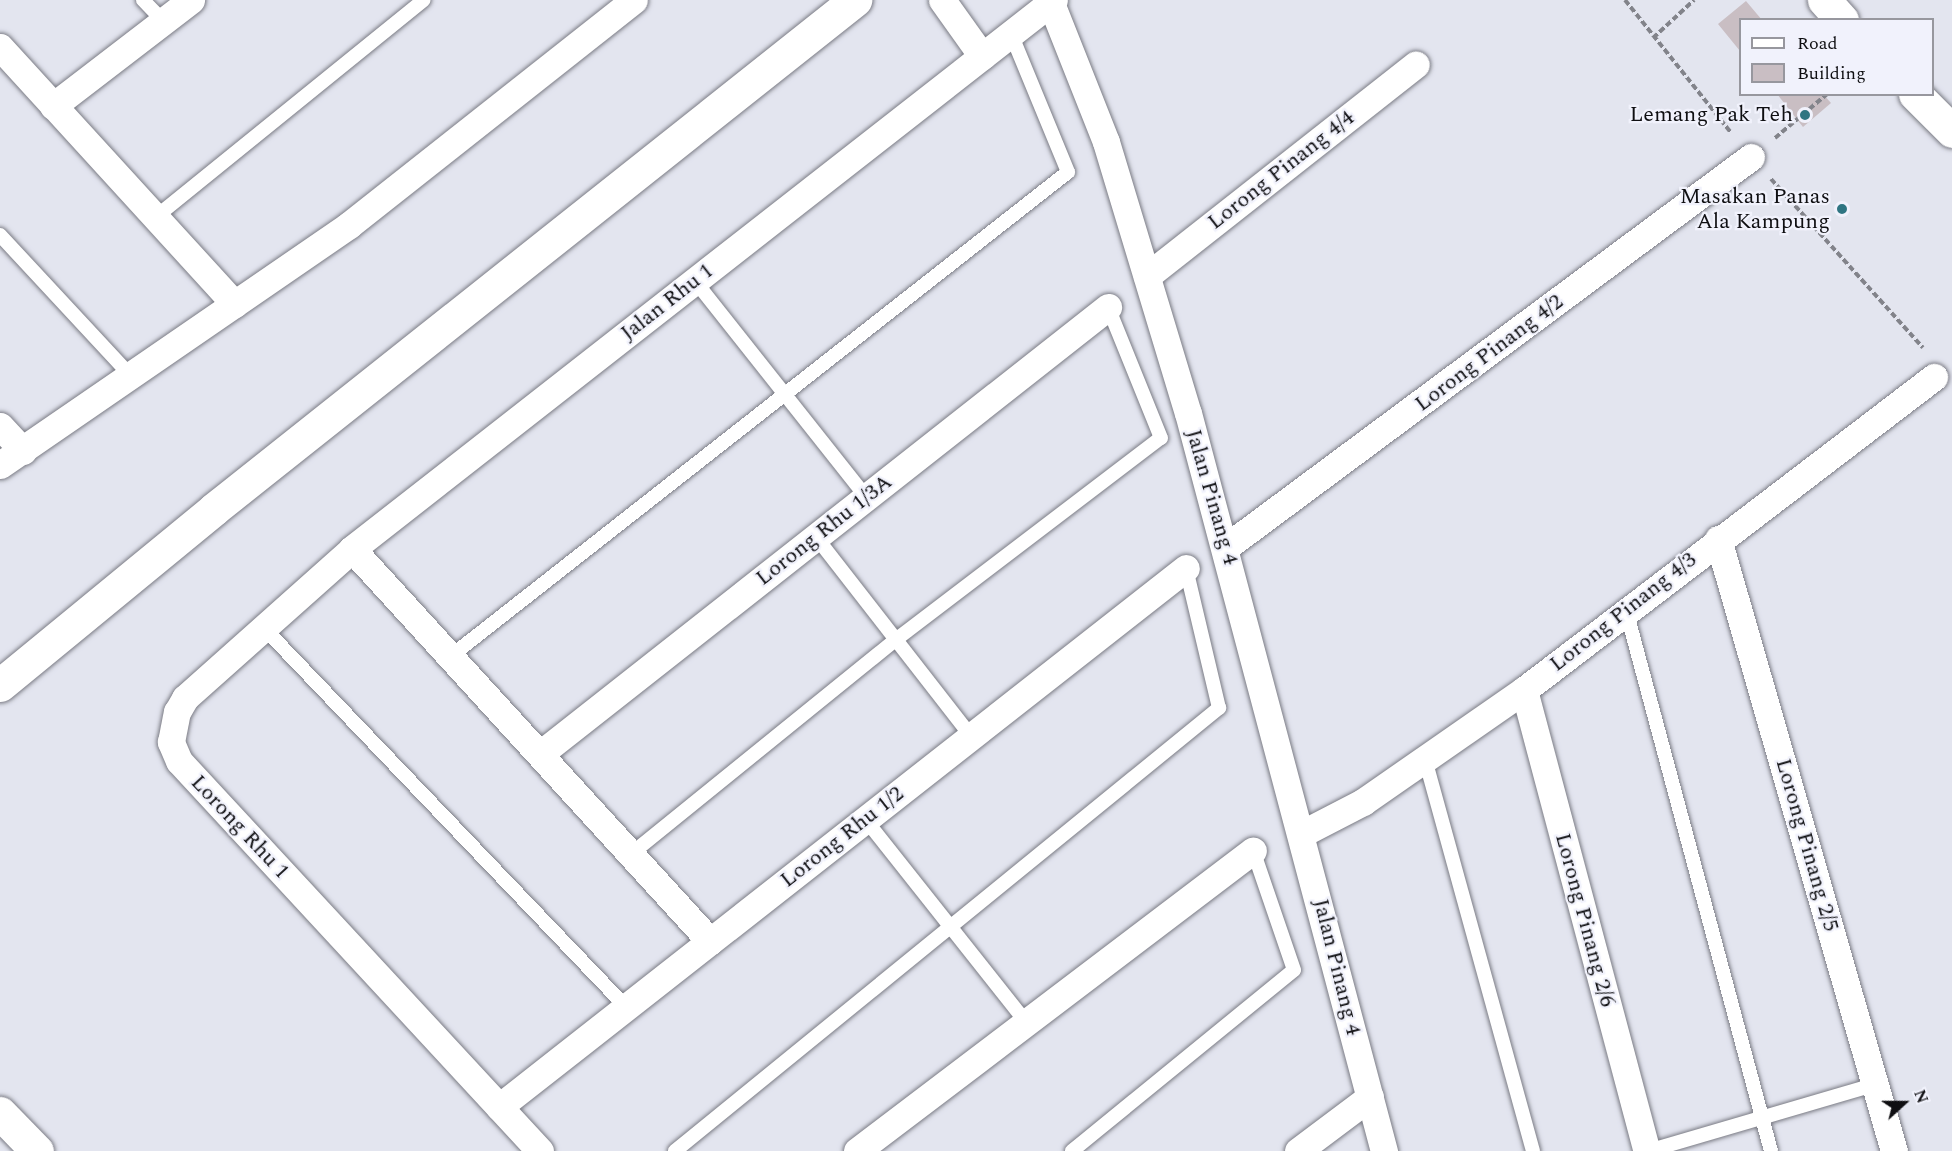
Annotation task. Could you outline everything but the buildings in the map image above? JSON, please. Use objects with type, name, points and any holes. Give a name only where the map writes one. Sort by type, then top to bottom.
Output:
[{"type":"main road","points":[[0,685],[232,494],[855,0]]},
{"type":"main road","points":[[1824,0],[1840,18]]},
{"type":"main road","points":[[1917,96],[1952,131]]},
{"type":"main road","points":[[0,1113],[37,1151]]},
{"type":"street","points":[[53,106],[191,0]]},
{"type":"street","points":[[0,465],[349,225],[634,0]]},
{"type":"street","points":[[942,0],[982,56]]},
{"type":"street","name":"Jalan Pinang 4","points":[[982,56],[1052,2],[1106,142],[1226,547],[1384,1151]]},
{"type":"street","points":[[0,47],[157,216],[235,304]]},
{"type":"street","name":"Jalan Rhu 1","points":[[352,549],[982,56]]},
{"type":"street","name":"Lorong Pinang 4/4","points":[[1147,276],[1416,64]]},
{"type":"street","name":"Lorong Pinang 4/2","points":[[1226,547],[1751,157]]},
{"type":"street","name":"Lorong Rhu 1/3A","points":[[540,754],[1108,307]]},
{"type":"street","name":"Lorong Pinang 4/3","points":[[1302,832],[1363,802],[1524,690],[1718,539],[1934,377]]},
{"type":"street","points":[[0,426],[23,451]]},
{"type":"street","name":"Lorong Pinang 2/5","points":[[1718,539],[1894,1151]]},
{"type":"street","points":[[352,549],[710,941]]},
{"type":"street","name":"Lorong Rhu 1","points":[[352,549],[185,698],[172,729],[174,753],[540,1151]]},
{"type":"street","name":"Lorong Rhu 1/2","points":[[499,1107],[1186,568]]},
{"type":"street","name":"Lorong Pinang 2/6","points":[[1524,690],[1647,1151]]},
{"type":"street","points":[[857,1151],[1025,1021],[1253,850]]},
{"type":"street","points":[[1298,1151],[1370,1097]]},
{"type":"lane","points":[[143,0],[163,21]]},
{"type":"lane","points":[[157,216],[424,0]]},
{"type":"lane","points":[[450,656],[1068,172],[1011,34]]},
{"type":"lane","points":[[0,235],[130,375]]},
{"type":"lane","points":[[695,281],[866,497]]},
{"type":"lane","points":[[632,854],[898,638],[1161,438],[1108,307]]},
{"type":"lane","points":[[816,537],[898,638],[971,736]]},
{"type":"lane","points":[[675,1151],[1219,708],[1186,568]]},
{"type":"lane","points":[[1626,610],[1771,1151]]},
{"type":"lane","points":[[264,628],[626,1007]]},
{"type":"lane","points":[[1425,759],[1533,1151]]},
{"type":"lane","points":[[865,819],[1025,1021]]},
{"type":"lane","points":[[1072,1151],[1294,970],[1253,850]]},
{"type":"lane","points":[[1647,1151],[1874,1085]]},
{"type":"path","points":[[1625,0],[1653,38],[1751,157],[1933,359],[1934,377]]},
{"type":"path","points":[[1653,38],[1694,0]]},
{"type":"path","points":[[1751,157],[1825,96]]},
{"type":"place","name":"Lemang Pak Teh","points":[[1805,115]]},
{"type":"place","name":"Masakan Panas Ala Kampung","points":[[1842,209]]}]
